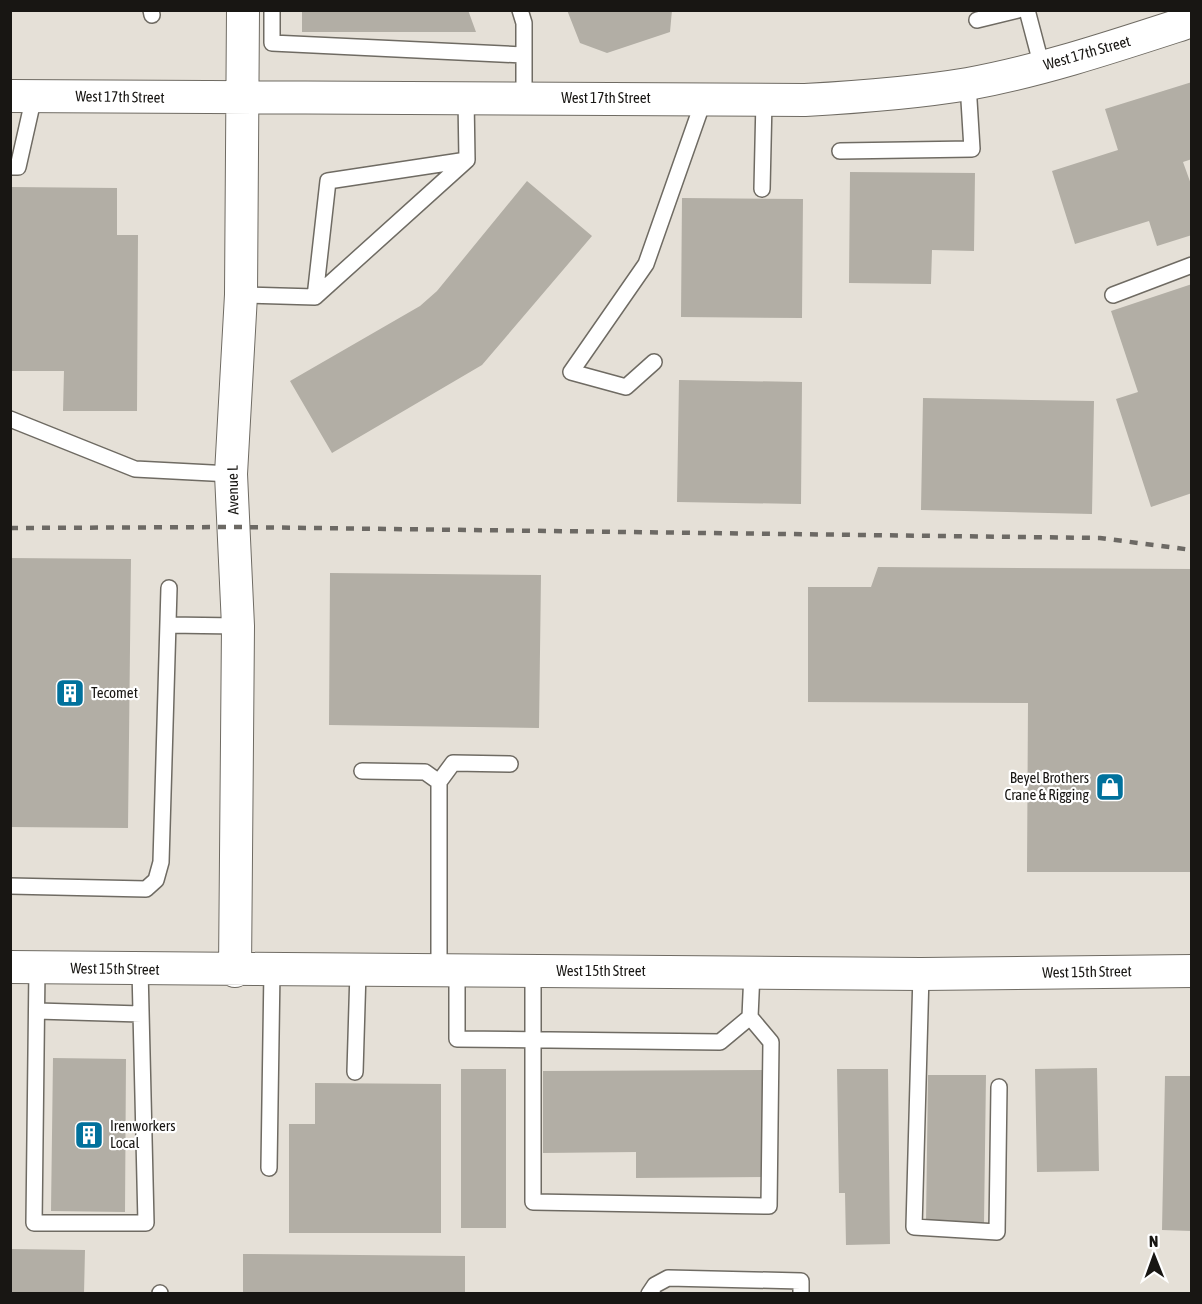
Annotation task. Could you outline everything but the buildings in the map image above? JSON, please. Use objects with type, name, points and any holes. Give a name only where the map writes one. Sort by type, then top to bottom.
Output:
[{"type":"street","name":"Avenue L","points":[[235,970],[238,626],[231,474],[241,295],[243,10]]},
{"type":"street","name":"West 17th Street","points":[[22,96],[242,99],[764,100],[886,95],[968,84],[1042,67],[1191,21]]},
{"type":"street","name":"West 15th Street","points":[[24,968],[921,974],[1191,971]]},
{"type":"lane","points":[[272,10],[272,43],[524,55]]},
{"type":"lane","points":[[520,10],[524,22],[524,98]]},
{"type":"lane","points":[[977,20],[1018,10]]},
{"type":"lane","points":[[1027,10],[1042,67]]},
{"type":"lane","points":[[840,151],[972,149],[968,84]]},
{"type":"lane","points":[[10,167],[18,167],[22,96]]},
{"type":"lane","points":[[241,295],[315,297],[467,160],[466,98]]},
{"type":"lane","points":[[654,362],[626,387],[571,372],[646,264],[704,99]]},
{"type":"lane","points":[[762,189],[764,100]]},
{"type":"lane","points":[[315,297],[328,181],[467,160]]},
{"type":"lane","points":[[1113,295],[1191,265]]},
{"type":"lane","points":[[10,419],[135,469],[231,474]]},
{"type":"lane","points":[[10,886],[146,889],[156,880],[161,862],[169,588]]},
{"type":"lane","points":[[168,625],[238,626]]},
{"type":"lane","points":[[510,764],[453,763],[439,782],[448,971],[457,1039],[720,1042],[750,1017]]},
{"type":"lane","points":[[362,771],[425,772],[439,782]]},
{"type":"lane","points":[[24,968],[37,1011],[34,1222],[146,1223],[140,969]]},
{"type":"lane","points":[[269,1168],[272,970]]},
{"type":"lane","points":[[355,1072],[358,971]]},
{"type":"lane","points":[[533,971],[533,1202],[769,1206],[771,1042],[750,1017],[752,972]]},
{"type":"lane","points":[[921,974],[914,1227],[997,1232],[999,1087]]},
{"type":"lane","points":[[37,1011],[141,1014]]},
{"type":"lane","points":[[649,1293],[655,1285],[668,1278],[801,1281],[801,1293]]},
{"type":"railway","points":[[10,528],[234,527],[1100,538],[1192,550]]},
{"type":"place","name":"Tecomet","points":[[70,693]]},
{"type":"place","name":"Beyel Brothers Crane & Rigging","points":[[1110,787]]},
{"type":"place","name":"Irenworkers Local","points":[[89,1135]]}]
